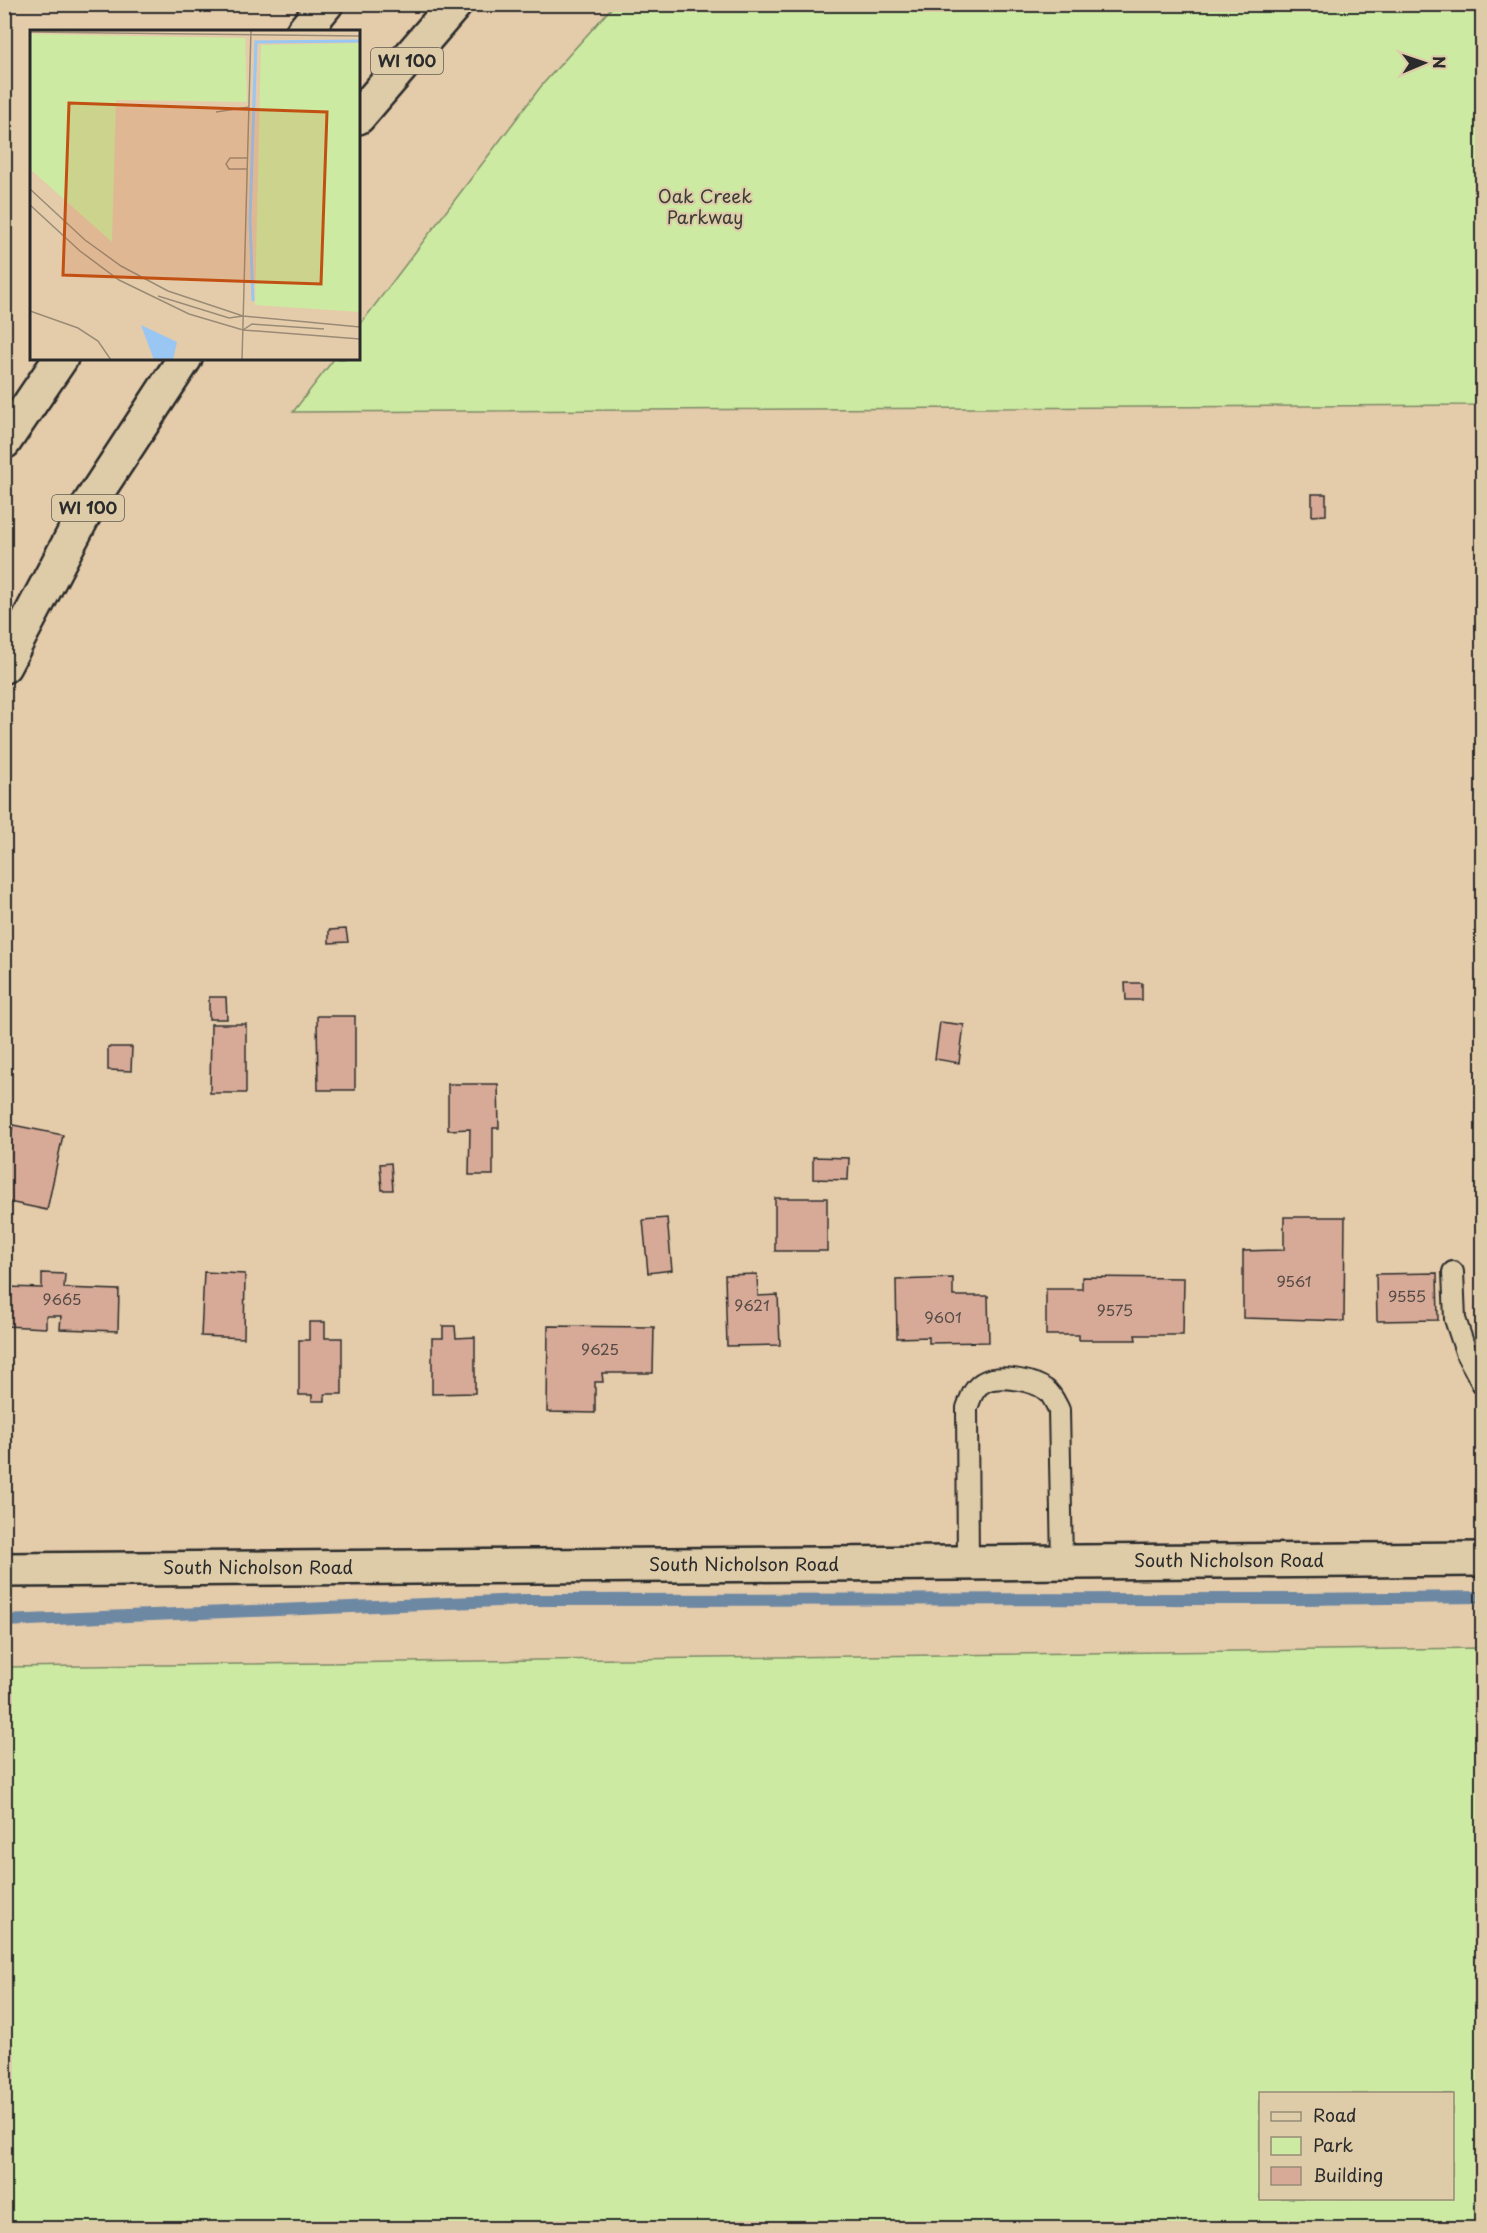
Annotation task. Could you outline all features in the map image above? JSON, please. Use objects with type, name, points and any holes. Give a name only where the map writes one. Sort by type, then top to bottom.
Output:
[{"type":"street","points":[[305,30],[326,4]]},
{"type":"street","name":"WI 100","points":[[360,115],[455,4]]},
{"type":"street","points":[[4,442],[61,360]]},
{"type":"street","name":"WI 100","points":[[4,666],[90,503],[185,360]]},
{"type":"street","name":"South Nicholson Road","points":[[4,1570],[1482,1559]]},
{"type":"lane","points":[[1453,1272],[1455,1319],[1467,1355],[1482,1383]]},
{"type":"lane","points":[[968,1563],[967,1408],[972,1392],[985,1381],[1006,1379],[1029,1382],[1047,1390],[1059,1410],[1062,1562]]},
{"type":"green space","name":"Oak Creek Parkway","points":[[614,5],[1482,5],[1482,405],[293,412],[333,360],[360,360],[360,325],[542,85]]},
{"type":"green space","points":[[1482,1648],[1482,2228],[5,2228],[5,1667]]},
{"type":"building","points":[[1312,494],[1326,494],[1326,515],[1312,516]]},
{"type":"building","points":[[346,929],[348,942],[329,943],[329,930]]},
{"type":"building","points":[[1125,983],[1142,983],[1142,1000],[1126,1000]]},
{"type":"building","points":[[209,997],[226,997],[227,1019],[209,1019]]},
{"type":"building","points":[[317,1016],[355,1016],[355,1090],[318,1090]]},
{"type":"building","points":[[940,1022],[964,1025],[959,1063],[935,1059]]},
{"type":"building","points":[[211,1024],[246,1024],[246,1093],[210,1093]]},
{"type":"building","points":[[108,1047],[132,1047],[131,1071],[108,1070]]},
{"type":"building","points":[[448,1084],[498,1084],[499,1128],[493,1128],[493,1175],[469,1175],[470,1129],[448,1130]]},
{"type":"building","points":[[13,1125],[63,1135],[47,1210],[4,1201],[4,1164]]},
{"type":"building","points":[[813,1157],[849,1158],[848,1180],[813,1179]]},
{"type":"building","points":[[391,1163],[393,1190],[382,1190],[380,1164]]},
{"type":"building","points":[[775,1198],[827,1198],[827,1251],[775,1251]]},
{"type":"building","points":[[1284,1217],[1345,1217],[1344,1321],[1243,1318],[1243,1251],[1284,1250]]},
{"type":"building","points":[[667,1218],[672,1270],[648,1273],[643,1220]]},
{"type":"building","points":[[204,1272],[245,1274],[244,1338],[201,1336]]},
{"type":"building","points":[[42,1273],[65,1274],[64,1288],[119,1290],[118,1331],[60,1329],[61,1316],[46,1316],[46,1328],[5,1326],[6,1287],[42,1288]]},
{"type":"building","points":[[1437,1273],[1438,1320],[1377,1321],[1376,1274]]},
{"type":"building","points":[[757,1274],[758,1296],[778,1295],[780,1345],[727,1346],[725,1275]]},
{"type":"building","points":[[1082,1277],[1184,1278],[1183,1335],[1135,1335],[1136,1340],[1079,1340],[1079,1335],[1046,1335],[1046,1289],[1082,1289]]},
{"type":"building","points":[[953,1278],[953,1296],[988,1296],[989,1342],[929,1343],[929,1337],[897,1338],[896,1280]]},
{"type":"building","points":[[309,1322],[325,1322],[325,1338],[342,1338],[342,1394],[325,1394],[325,1401],[312,1401],[312,1395],[299,1395],[299,1340],[309,1340]]},
{"type":"building","points":[[443,1326],[455,1326],[456,1338],[475,1337],[475,1393],[432,1394],[432,1338],[443,1338]]},
{"type":"building","points":[[548,1326],[654,1327],[653,1373],[602,1373],[603,1382],[595,1382],[595,1413],[547,1412]]},
{"type":"waterway","points":[[4,1621],[526,1600],[1482,1597]]}]
